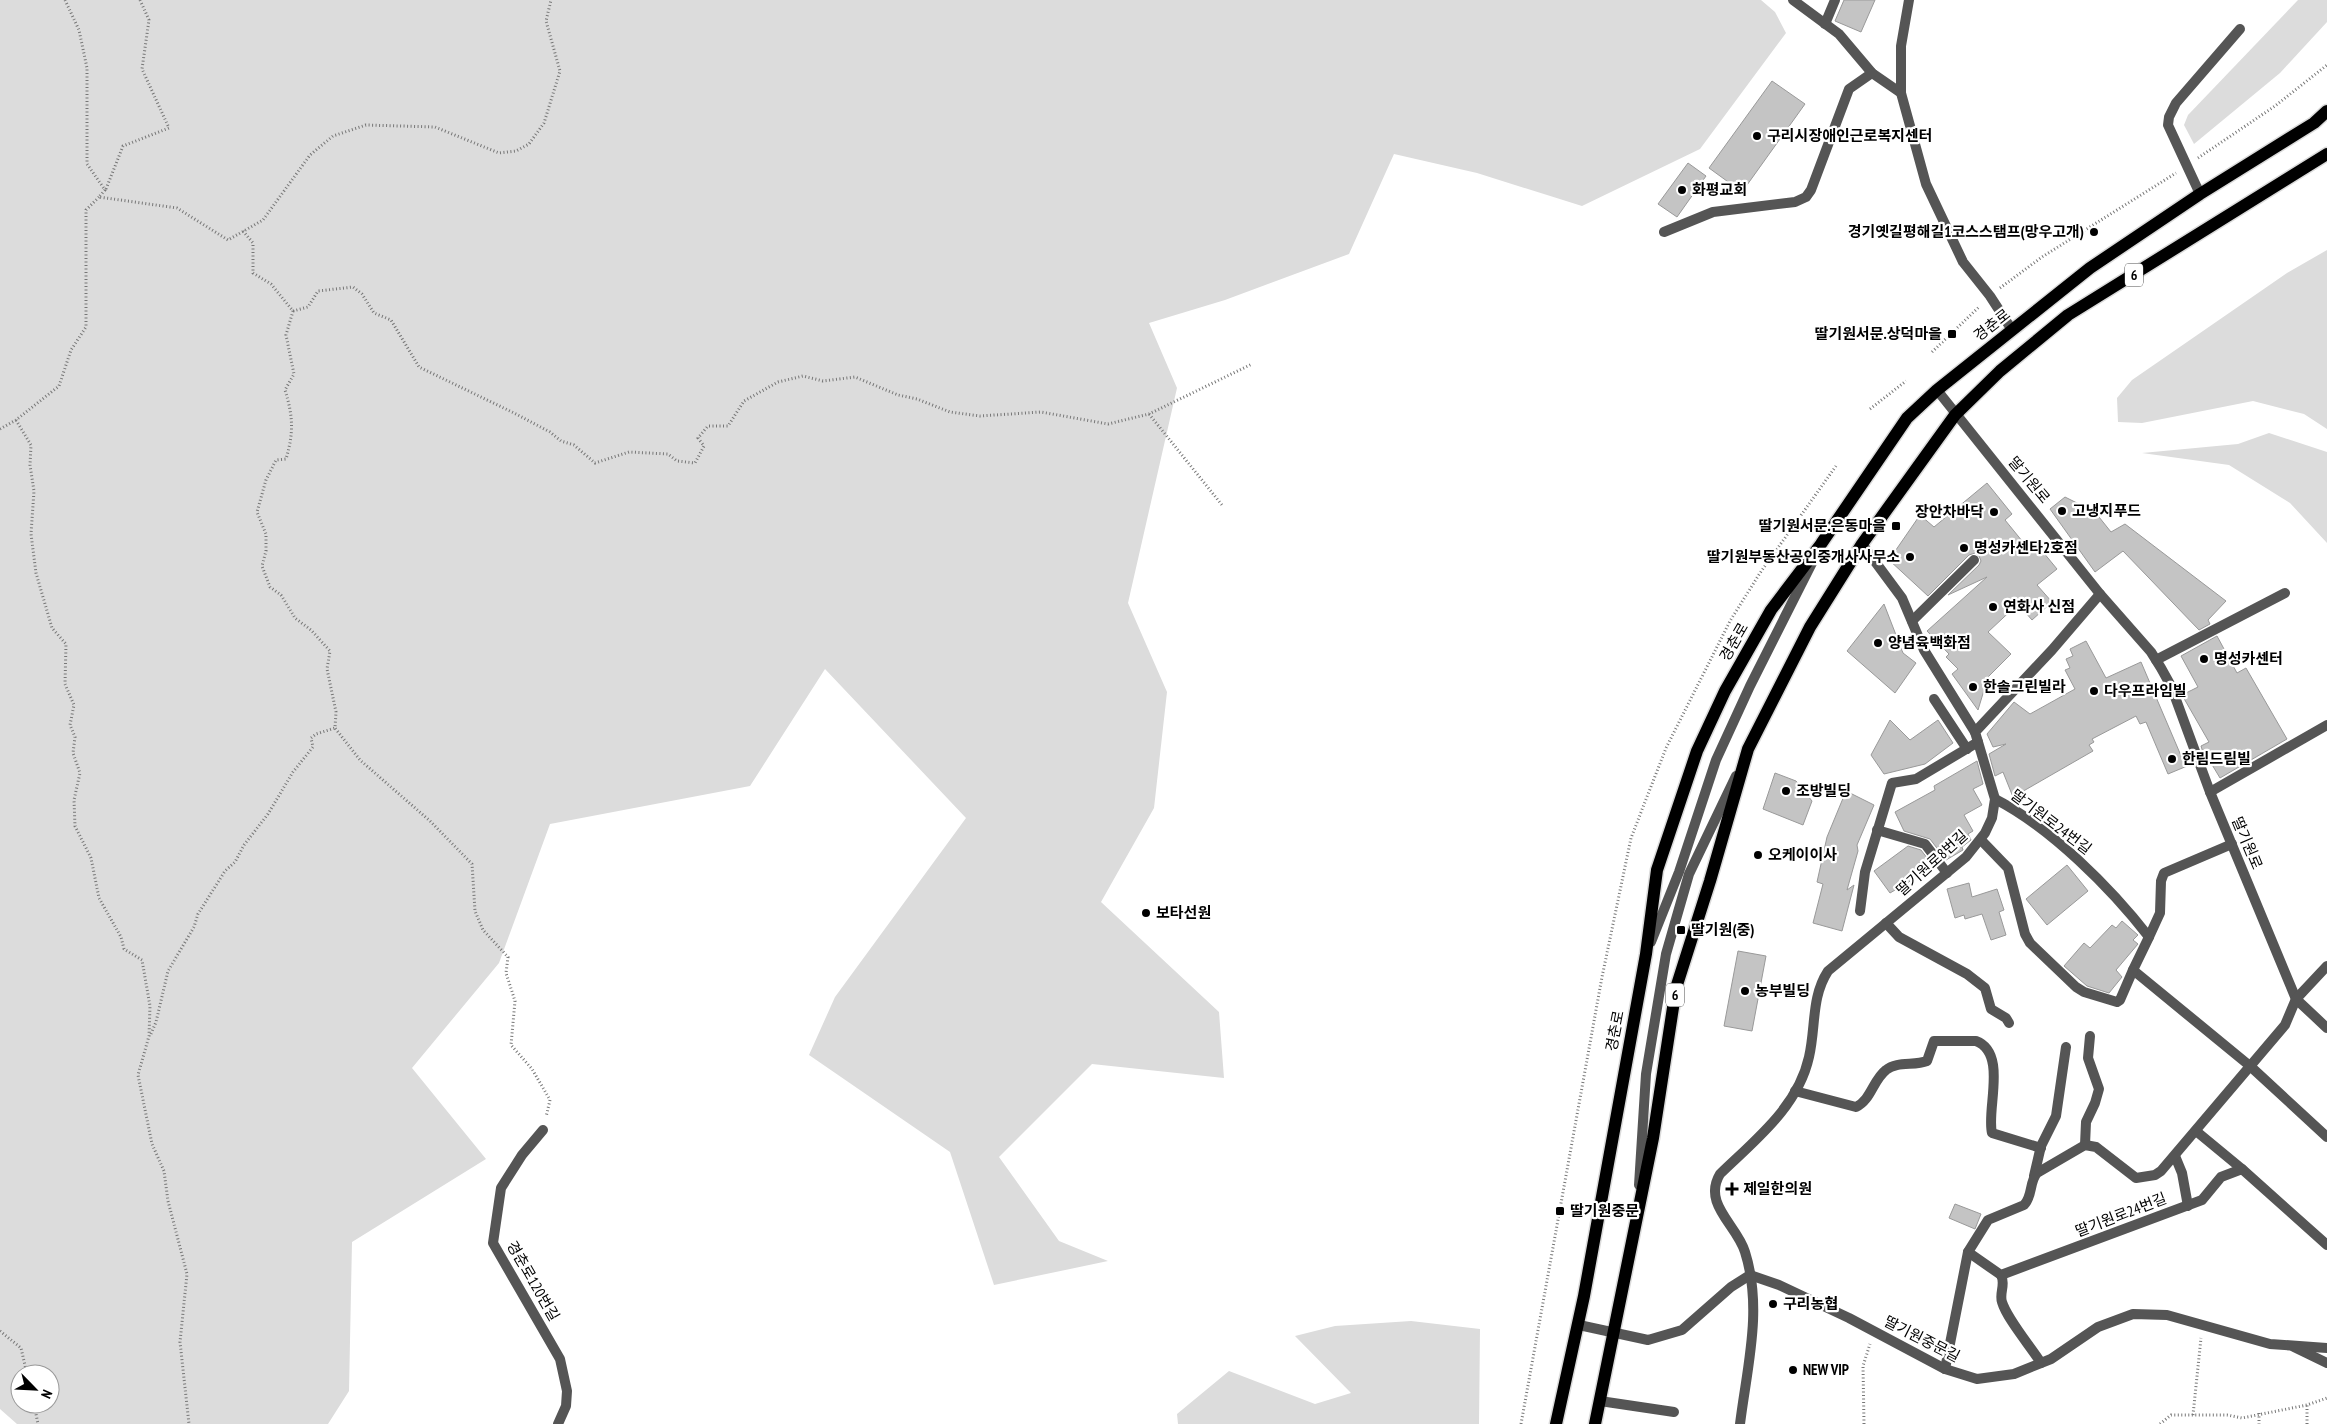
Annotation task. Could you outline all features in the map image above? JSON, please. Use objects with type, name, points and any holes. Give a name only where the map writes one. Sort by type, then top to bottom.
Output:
[{"type":"main road","name":"경춘로","points":[[1556,1424],[1578,1325],[1646,954],[1657,870],[1697,751],[1725,691],[1771,610],[1821,544],[1907,418],[1937,390],[2090,268],[2200,194],[2314,123],[2327,110]]},
{"type":"main road","name":"6","points":[[1595,1424],[1653,1138],[1676,988],[1710,881],[1748,749],[1810,627],[1862,544],[1955,415],[2000,371],[2068,315],[2327,154]]},
{"type":"street","points":[[1793,0],[1839,34],[1872,73],[1901,93]]},
{"type":"street","points":[[1825,24],[1835,0]]},
{"type":"street","points":[[1909,0],[1901,46],[1901,93],[1926,184],[1963,262],[1990,296],[2012,330]]},
{"type":"street","points":[[2200,194],[2170,131],[2169,117],[2172,109],[2240,29]]},
{"type":"street","points":[[1664,232],[1706,214],[1795,202],[1806,197],[1811,190],[1849,89],[1872,73]]},
{"type":"street","name":"딸기원로","points":[[1937,390],[1955,415],[2049,528],[2100,594],[2156,660],[2172,686],[2210,792],[2296,999],[2327,1028]]},
{"type":"street","points":[[1646,954],[1678,872],[1716,760],[1750,686],[1821,544]]},
{"type":"street","points":[[1862,544],[1902,598],[1924,650],[1976,737],[1995,799]]},
{"type":"street","points":[[1912,621],[1974,560]]},
{"type":"street","points":[[2156,660],[2285,593]]},
{"type":"street","points":[[1860,911],[1864,872],[1892,783],[1916,779],[1967,749],[2100,594]]},
{"type":"street","points":[[1934,699],[1967,749]]},
{"type":"street","points":[[2210,792],[2327,725]]},
{"type":"street","points":[[1638,1209],[1646,1074],[1666,954],[1690,874],[1748,749]]},
{"type":"street","name":"딸기원로8번길","points":[[1750,1275],[1743,1244],[1717,1203],[1714,1196],[1714,1185],[1720,1174],[1778,1120],[1802,1078],[1810,1056],[1815,1005],[1823,978],[1828,971],[1966,857],[1980,840],[1992,818],[1995,799]]},
{"type":"street","name":"딸기원로24번길","points":[[1995,799],[2013,809],[2086,868],[2125,906],[2149,936]]},
{"type":"street","points":[[1877,830],[1921,842],[1928,846],[1947,873]]},
{"type":"street","points":[[1980,840],[2008,868],[2026,938],[2067,980],[2084,992],[2117,1002],[2120,1000],[2160,913],[2161,881],[2164,873],[2232,844]]},
{"type":"street","points":[[1886,923],[1899,937],[1967,974],[1984,988],[1990,1009],[2006,1018],[2009,1023]]},
{"type":"street","name":"딸기원로24번길","points":[[2084,1145],[2096,1148],[2136,1178],[2155,1175],[2175,1156],[2285,1026],[2296,999],[2327,966]]},
{"type":"street","points":[[2133,970],[2250,1066],[2327,1136]]},
{"type":"street","points":[[2034,1176],[2084,1145],[2086,1122],[2096,1103],[2099,1089],[2089,1063],[2090,1036]]},
{"type":"street","points":[[1794,1091],[1856,1107],[1865,1101],[1888,1069],[1894,1066],[1927,1062],[1934,1041],[1976,1041],[1985,1047],[1992,1060],[1994,1096],[1992,1133],[2041,1148]]},
{"type":"street","points":[[1944,1369],[1968,1252],[1988,1220],[2021,1208],[2028,1201],[2041,1148],[2056,1116],[2066,1047]]},
{"type":"street","name":"경춘로120번길","points":[[543,1130],[522,1155],[501,1188],[494,1243],[560,1359],[567,1391],[566,1406],[558,1424]]},
{"type":"street","points":[[2196,1131],[2242,1169],[2327,1245]]},
{"type":"street","points":[[2175,1156],[2182,1173],[2188,1206]]},
{"type":"street","name":"딸기원로24번길","points":[[2001,1275],[2202,1200],[2221,1177],[2242,1169]]},
{"type":"street","points":[[1968,1252],[2001,1275],[2004,1280],[2001,1292],[2003,1305],[2041,1363]]},
{"type":"street","points":[[1578,1325],[1648,1340],[1682,1330],[1731,1287],[1750,1275],[1754,1297],[1754,1334],[1740,1424]]},
{"type":"street","name":"딸기원중문길","points":[[1750,1275],[1779,1285],[1873,1331],[1944,1369],[1977,1379],[2014,1374],[2051,1359],[2098,1327],[2133,1314],[2168,1315],[2270,1344],[2327,1348]]},
{"type":"street","points":[[2290,1345],[2327,1363]]},
{"type":"street","points":[[1600,1401],[1674,1412]]},
{"type":"path","points":[[65,0],[79,30],[87,68],[87,164],[105,190]]},
{"type":"path","points":[[0,429],[16,420],[59,386],[71,350],[86,327],[86,210],[105,190],[123,146],[169,128],[142,69],[149,20],[140,0]]},
{"type":"path","points":[[99,197],[177,208],[228,240],[262,220],[310,155],[333,136],[366,125],[435,127],[499,153],[516,151],[529,144],[544,123],[560,71],[546,21],[551,0]]},
{"type":"path","points":[[1932,352],[1990,296],[2042,257],[2188,166],[2261,117],[2327,65]]},
{"type":"path","points":[[243,231],[253,243],[253,273],[271,284],[293,311]]},
{"type":"path","points":[[293,311],[308,306],[318,291],[353,287],[362,294],[374,313],[391,320],[419,368],[550,432],[561,441],[574,445],[596,463],[629,452],[668,454],[677,461],[695,463],[704,446],[698,438],[708,426],[728,426],[744,402],[778,382],[803,376],[823,381],[855,377],[898,395],[917,399],[950,412],[980,416],[1041,412],[1108,424],[1149,414],[1252,364]]},
{"type":"path","points":[[293,311],[286,335],[294,374],[284,390],[292,411],[292,439],[286,458],[276,460],[266,480],[257,512],[266,534],[266,551],[262,566],[270,587],[281,595],[295,618],[311,630],[330,651],[327,669],[336,712],[335,728],[360,760],[430,821],[472,864],[475,911],[483,930],[508,957],[506,973],[515,1002],[511,1045],[532,1069],[550,1100],[543,1130]]},
{"type":"path","points":[[1870,409],[1906,381]]},
{"type":"path","points":[[1149,414],[1222,505]]},
{"type":"path","points":[[16,420],[31,445],[30,465],[34,491],[31,534],[36,574],[52,628],[66,644],[65,684],[74,705],[70,725],[75,737],[73,752],[80,773],[74,800],[75,826],[91,858],[99,898],[121,937],[124,949],[142,960],[150,1006],[149,1036]]},
{"type":"path","points":[[189,1424],[180,1342],[187,1274],[168,1202],[164,1171],[152,1144],[138,1075],[149,1036],[156,1022],[168,971],[194,927],[208,897],[268,814],[293,772],[313,747],[312,738],[316,734],[335,728]]},
{"type":"path","points":[[2193,1415],[2203,1325]]},
{"type":"path","points":[[0,1331],[21,1348],[25,1364]]},
{"type":"path","points":[[1864,1424],[1863,1366],[1873,1331]]},
{"type":"path","points":[[2160,1424],[2171,1415],[2227,1415],[2242,1418],[2307,1405],[2327,1398]]},
{"type":"path","points":[[2307,1405],[2307,1424]]},
{"type":"path","points":[[2259,1414],[2259,1424]]},
{"type":"shaded area","points":[[0,0],[1761,0],[1775,12],[1786,33],[1700,149],[1582,206],[1477,173],[1394,154],[1349,254],[1225,300],[1149,323],[1177,388],[1128,603],[1167,692],[1154,808],[1101,902],[1219,1012],[1224,1078],[1092,1064],[999,1157],[1059,1241],[1108,1261],[994,1285],[950,1152],[809,1055],[835,997],[966,818],[825,669],[750,786],[550,824],[499,963],[412,1068],[486,1159],[352,1242],[349,1391],[328,1424],[17,1424],[0,1409]]},
{"type":"shaded area","points":[[2298,0],[2327,0],[2327,22],[2280,73],[2194,144],[2184,125],[2188,115]]},
{"type":"shaded area","points":[[2327,250],[2327,429],[2304,414],[2253,401],[2142,423],[2118,422],[2117,398],[2132,380],[2287,273]]},
{"type":"shaded area","points":[[2269,433],[2327,452],[2327,543],[2290,503],[2229,465],[2142,453],[2238,444]]},
{"type":"shaded area","points":[[1411,1321],[1480,1329],[1479,1424],[1178,1424],[1177,1414],[1229,1371],[1315,1404],[1351,1393],[1295,1336],[1335,1326]]},
{"type":"building","points":[[1844,0],[1875,0],[1861,32],[1835,21]]},
{"type":"building","name":"구리시장애인근로복지센터","points":[[1772,81],[1805,104],[1742,192],[1709,168]]},
{"type":"building","name":"화평교회","points":[[1688,163],[1706,176],[1677,217],[1658,204]]},
{"type":"building","points":[[1987,483],[2012,514],[2005,520],[2027,547],[2034,541],[2057,569],[2037,585],[2052,602],[2032,620],[2018,604],[1988,632],[2011,654],[1988,677],[1978,710],[1952,674],[1958,669],[1946,657],[1949,654],[1927,631],[1987,577],[1948,595],[1979,565],[1981,561],[1979,556],[1975,553],[1969,555],[1928,596],[1889,560],[1920,515],[1934,527]]},
{"type":"building","points":[[2065,497],[2095,512],[2111,532],[2125,524],[2226,601],[2208,620],[2210,624],[2199,630],[2123,551],[2095,572],[2050,509]]},
{"type":"building","points":[[1884,604],[1903,653],[1916,663],[1895,693],[1847,651]]},
{"type":"building","points":[[2217,636],[2237,673],[2246,668],[2287,739],[2220,778],[2208,758],[2205,759],[2201,746],[2209,742],[2182,695],[2198,687],[2181,656]]},
{"type":"building","points":[[2086,641],[2106,678],[2141,662],[2182,758],[2189,754],[2192,764],[2168,774],[2146,722],[2140,724],[2136,716],[2092,739],[2094,742],[2089,745],[2093,751],[2013,797],[2003,772],[1995,776],[1989,754],[2006,744],[1993,747],[1987,734],[2014,702],[2030,714],[2075,689],[2065,670],[2070,668],[2066,659],[2073,656],[2070,649]]},
{"type":"building","points":[[1890,720],[1910,740],[1938,720],[1953,743],[1925,764],[1884,774],[1871,755]]},
{"type":"building","points":[[1977,761],[1983,784],[1973,789],[1982,805],[1964,815],[1973,831],[1968,834],[1971,840],[1962,847],[1963,850],[1946,860],[1930,839],[1904,831],[1895,812],[1935,790],[1934,786]]},
{"type":"building","name":"조방빌딩","points":[[1775,773],[1796,781],[1812,801],[1803,825],[1763,809]]},
{"type":"building","points":[[1846,791],[1874,805],[1857,845],[1858,851],[1847,890],[1854,885],[1842,931],[1813,923],[1823,884],[1817,882],[1827,837]]},
{"type":"building","points":[[1908,846],[1921,850],[1934,867],[1890,893],[1874,871]]},
{"type":"building","points":[[2067,865],[2088,891],[2047,925],[2026,899]]},
{"type":"building","points":[[1969,883],[1972,897],[1997,889],[2004,910],[1999,912],[2006,935],[1991,940],[1982,914],[1965,919],[1964,915],[1955,918],[1947,889]]},
{"type":"building","points":[[2122,921],[2138,935],[2133,940],[2138,944],[2116,970],[2122,977],[2109,993],[2087,986],[2064,966],[2084,943],[2090,948],[2112,925],[2116,928]]},
{"type":"building","name":"농부빌딩","points":[[1738,951],[1766,956],[1752,1031],[1724,1026]]},
{"type":"building","points":[[1955,1204],[1981,1214],[1975,1229],[1949,1218]]},
{"type":"place","name":"구리시장애인근로복지센터","points":[[1757,136]]},
{"type":"place","name":"화평교회","points":[[1682,190]]},
{"type":"place","name":"경기옛길평해길1코스스탬프(망우고개)","points":[[2094,232]]},
{"type":"place","name":"딸기원서문.상덕마을","points":[[1952,334]]},
{"type":"place","name":"고냉지푸드","points":[[2062,511]]},
{"type":"place","name":"장안차바닥","points":[[1994,512]]},
{"type":"place","name":"딸기원서문.은동마을","points":[[1896,526]]},
{"type":"place","name":"명성카센타2호점","points":[[1964,548]]},
{"type":"place","name":"딸기원부동산공인중개사사무소","points":[[1910,557]]},
{"type":"place","name":"연화사 신점","points":[[1993,607]]},
{"type":"place","name":"양념육백화점","points":[[1878,643]]},
{"type":"place","name":"명성카센터","points":[[2204,659]]},
{"type":"place","name":"한솔그린빌라","points":[[1973,687]]},
{"type":"place","name":"다우프라임빌","points":[[2094,691]]},
{"type":"place","name":"한림드림빌","points":[[2172,759]]},
{"type":"place","name":"조방빌딩","points":[[1786,791]]},
{"type":"place","name":"오케이이사","points":[[1758,855]]},
{"type":"place","name":"보타선원","points":[[1146,913]]},
{"type":"place","name":"딸기원(중)","points":[[1681,930]]},
{"type":"place","name":"농부빌딩","points":[[1745,991]]},
{"type":"place","name":"제일한의원","points":[[1732,1189]]},
{"type":"place","name":"딸기원중문","points":[[1560,1211]]},
{"type":"place","name":"구리농협","points":[[1773,1304]]},
{"type":"place","name":"NEW VIP","points":[[1793,1370]]}]
